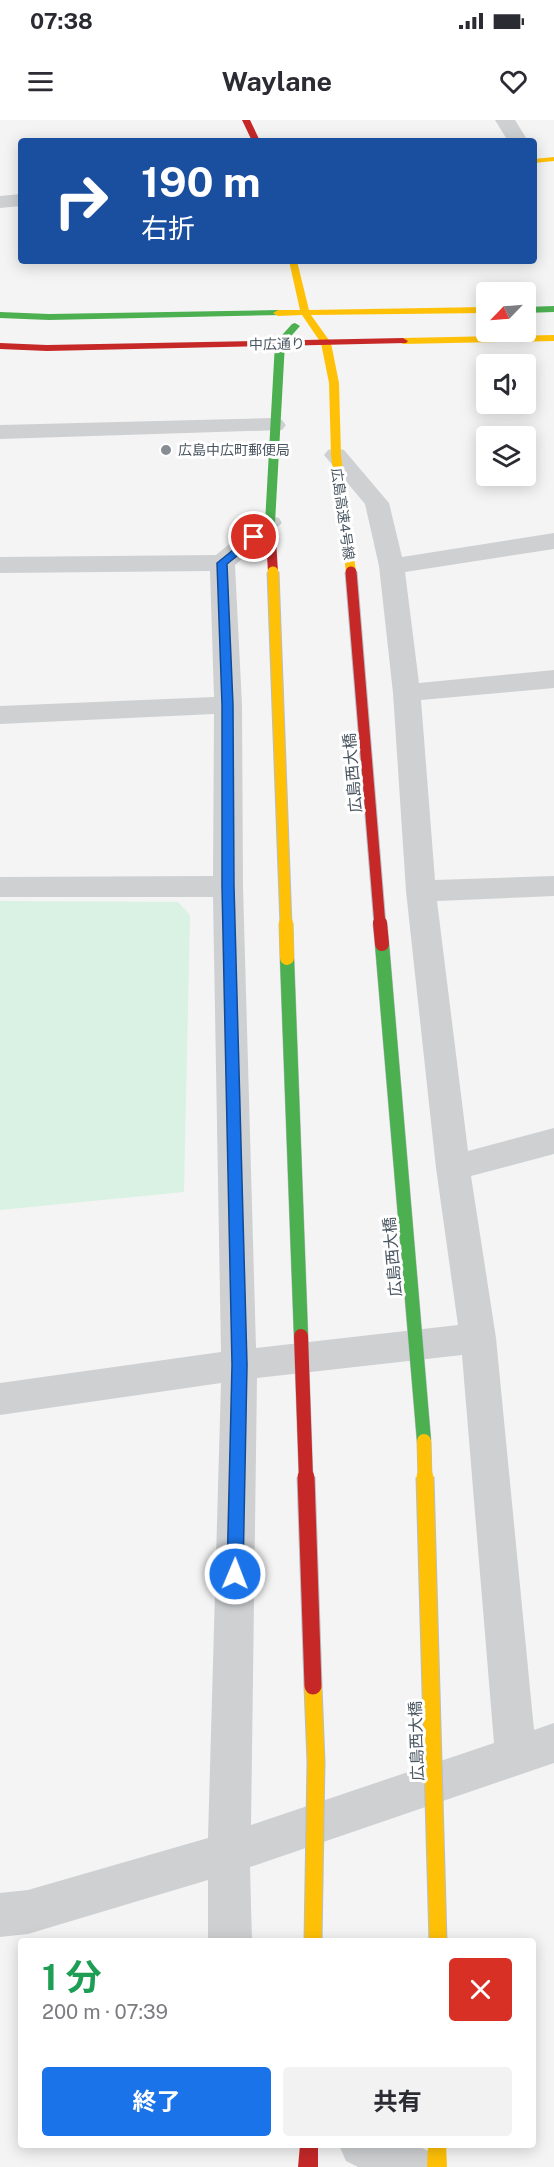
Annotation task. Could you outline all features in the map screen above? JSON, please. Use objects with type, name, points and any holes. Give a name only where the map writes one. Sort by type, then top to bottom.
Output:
[{"type":"main road","points":[[246,120],[255,138]]},
{"type":"main road","points":[[537,160],[554,159]]},
{"type":"main road","points":[[294,264],[305,313],[326,343]]},
{"type":"main road","points":[[536,310],[554,309]]},
{"type":"main road","points":[[0,315],[476,310]]},
{"type":"main road","points":[[305,313],[280,344],[270,523],[316,1762],[313,1938]]},
{"type":"main road","name":"中広通り","points":[[0,346],[47,348],[554,338]]},
{"type":"main road","name":"広島高速4号線","points":[[326,343],[334,383],[336,455],[351,572]]},
{"type":"main road","name":"広島西大橋","points":[[351,572],[425,1451],[438,1938]]},
{"type":"main road","points":[[308,2167],[309,2148]]},
{"type":"main road","points":[[437,2148],[437,2167]]},
{"type":"street","points":[[505,120],[516,138]]},
{"type":"street","points":[[0,202],[18,200]]},
{"type":"street","points":[[0,432],[274,425]]},
{"type":"street","points":[[336,455],[377,503],[393,566],[406,693],[421,891],[453,1168],[478,1338],[516,1756]]},
{"type":"street","points":[[0,565],[222,563],[270,523]]},
{"type":"street","points":[[393,566],[554,541]]},
{"type":"street","points":[[222,563],[228,705],[228,886],[239,1365],[229,1853],[230,1938]]},
{"type":"street","points":[[406,693],[554,680]]},
{"type":"street","points":[[0,714],[228,705]]},
{"type":"street","points":[[0,887],[228,886]]},
{"type":"street","points":[[421,891],[554,886]]},
{"type":"street","points":[[453,1168],[554,1141]]},
{"type":"street","points":[[0,1399],[239,1365],[478,1338]]},
{"type":"street","points":[[0,1915],[28,1912],[229,1853],[554,1743]]},
{"type":"street","points":[[369,2148],[412,2167]]},
{"type":"green space","points":[[0,901],[178,902],[190,915],[184,1192],[0,1210]]},
{"type":"traffic: fast","points":[[536,310],[554,309]]},
{"type":"traffic: fast","points":[[0,315],[49,317],[278,313]]},
{"type":"traffic: fast","points":[[270,523],[280,343],[295,326]]},
{"type":"traffic: fast","points":[[382,944],[424,1441]]},
{"type":"traffic: fast","points":[[287,958],[301,1336]]},
{"type":"traffic: slow","points":[[537,161],[554,159]]},
{"type":"traffic: slow","points":[[294,264],[305,313],[326,343],[334,383],[336,455]]},
{"type":"traffic: slow","points":[[278,313],[476,310]]},
{"type":"traffic: slow","points":[[403,341],[554,338]]},
{"type":"traffic: slow","points":[[336,455],[351,572]]},
{"type":"traffic: slow","points":[[273,572],[287,958]]},
{"type":"traffic: slow","points":[[424,1441],[438,1938]]},
{"type":"traffic: slow","points":[[313,1686],[316,1762],[313,1938]]},
{"type":"traffic: slow","points":[[437,2148],[437,2167]]},
{"type":"traffic: jam","points":[[246,120],[255,138]]},
{"type":"traffic: jam","points":[[0,346],[47,348],[403,341]]},
{"type":"traffic: jam","points":[[270,523],[273,572]]},
{"type":"traffic: jam","points":[[351,572],[382,944]]},
{"type":"traffic: jam","points":[[301,1336],[313,1686]]},
{"type":"traffic: jam","points":[[308,2167],[309,2148]]},
{"type":"place","name":"広島中広町郵便局","points":[[166,450]]},
{"type":"route","points":[[235,1574],[239,1365],[228,886],[228,705],[222,563],[254,537]]}]
